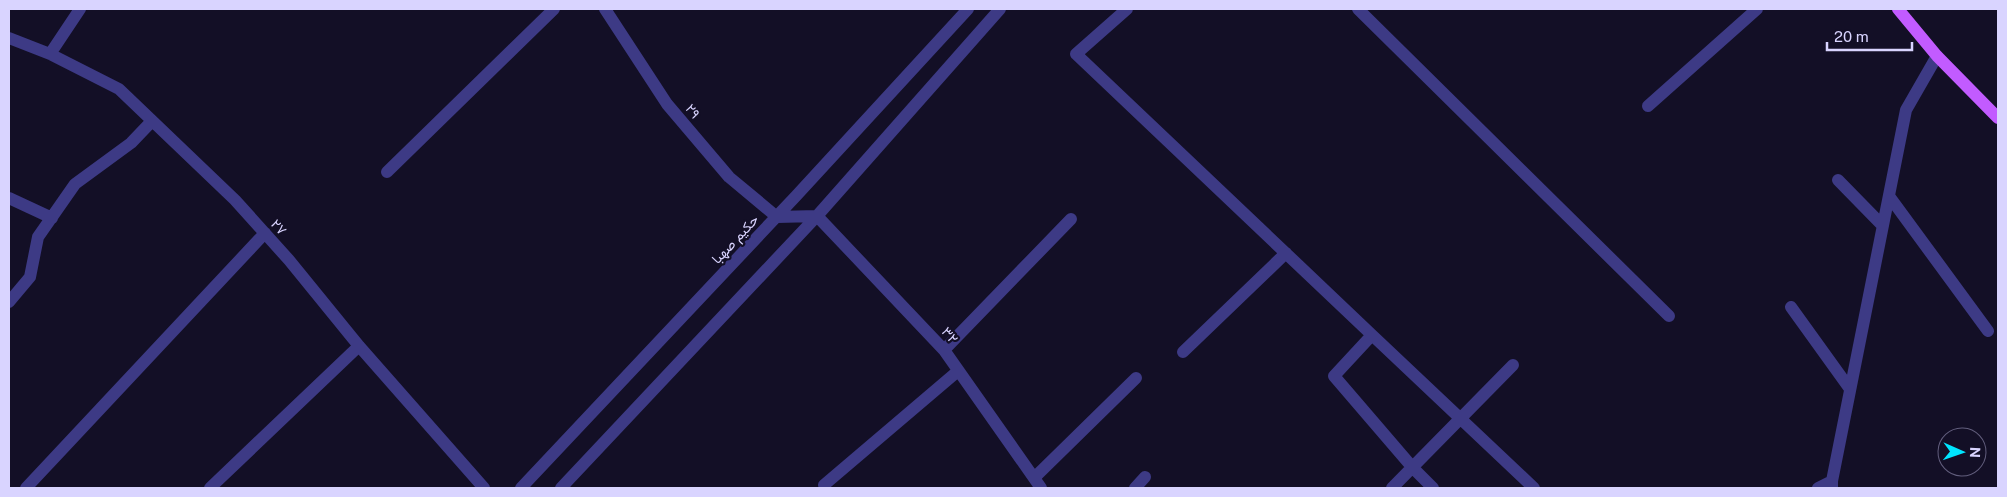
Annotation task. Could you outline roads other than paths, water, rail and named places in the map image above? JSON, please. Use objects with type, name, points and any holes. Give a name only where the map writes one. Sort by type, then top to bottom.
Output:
[{"type":"main road","points":[[1898,9],[1937,56],[1998,118]]},
{"type":"street","points":[[50,54],[80,9]]},
{"type":"street","points":[[387,172],[554,9]]},
{"type":"street","name":"۲۹","points":[[605,9],[667,104],[729,177],[776,217]]},
{"type":"street","name":"حکیم صهبا","points":[[521,488],[776,217],[968,9]]},
{"type":"street","points":[[561,488],[817,216],[1000,9]]},
{"type":"street","points":[[1127,9],[1076,54],[1459,419],[1534,488]]},
{"type":"street","points":[[1358,9],[1669,316]]},
{"type":"street","points":[[1648,106],[1757,9]]},
{"type":"street","name":"۲۷","points":[[9,38],[50,54],[120,89],[234,200],[265,233],[359,346],[484,488]]},
{"type":"street","points":[[1818,488],[1832,485],[1906,110],[1937,56]]},
{"type":"street","points":[[9,302],[30,276],[38,237],[75,184],[131,143],[152,121]]},
{"type":"street","points":[[1838,180],[1883,226]]},
{"type":"street","points":[[1889,196],[1988,331]]},
{"type":"street","points":[[9,198],[52,218]]},
{"type":"street","points":[[776,217],[817,216]]},
{"type":"street","name":"۳۲","points":[[817,216],[944,350],[1037,483]]},
{"type":"street","points":[[944,350],[1071,219]]},
{"type":"street","points":[[26,488],[265,233]]},
{"type":"street","points":[[1183,352],[1286,253]]},
{"type":"street","points":[[1791,306],[1850,389]]},
{"type":"street","points":[[1372,335],[1334,376],[1413,468],[1433,488]]},
{"type":"street","points":[[210,488],[359,346]]},
{"type":"street","points":[[1392,488],[1514,365]]},
{"type":"street","points":[[824,485],[958,371]]},
{"type":"street","points":[[1037,483],[1136,378]]},
{"type":"street","points":[[1135,488],[1145,477]]}]
